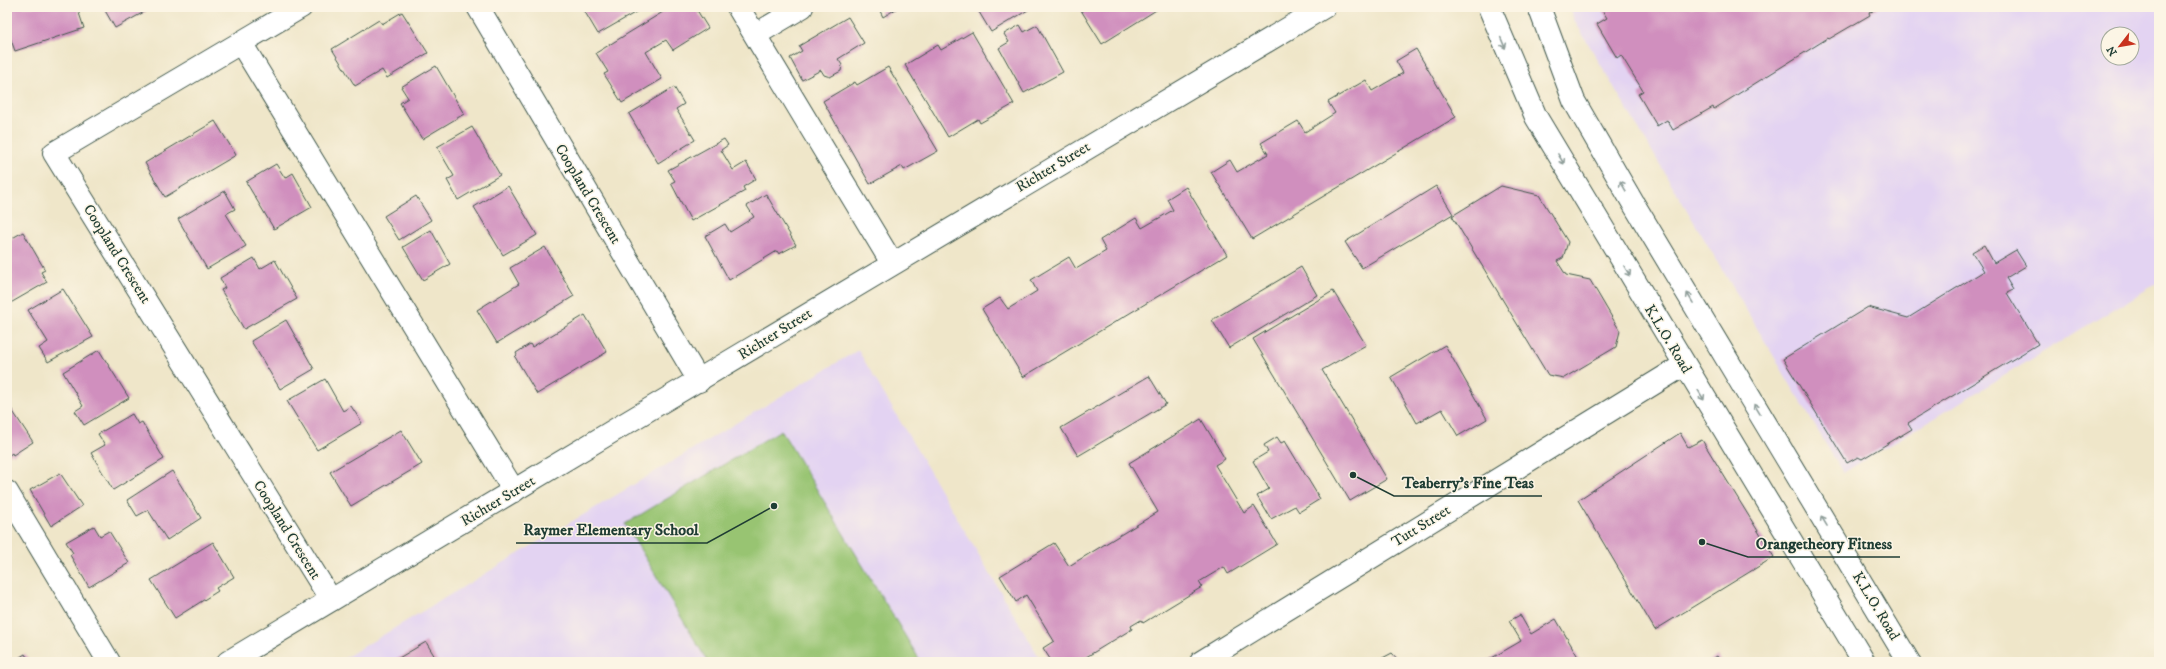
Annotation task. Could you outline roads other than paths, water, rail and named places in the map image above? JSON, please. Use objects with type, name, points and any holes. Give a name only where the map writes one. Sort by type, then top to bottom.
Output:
[{"type":"street","name":"Coopland Crescent","points":[[302,7],[54,153],[331,600]]},
{"type":"street","name":"Coopland Crescent","points":[[478,7],[699,381]]},
{"type":"street","points":[[738,7],[892,263]]},
{"type":"street","points":[[755,35],[802,7]]},
{"type":"street","name":"Richter Street","points":[[228,662],[699,381],[892,263],[1324,7]]},
{"type":"street","name":"K.L.O. Road","points":[[1489,7],[1536,117],[1864,662]]},
{"type":"street","name":"K.L.O. Road","points":[[1539,7],[1574,101],[1633,203],[1909,662]]},
{"type":"street","points":[[241,43],[514,491]]},
{"type":"street","name":"Tutt Street","points":[[1201,662],[1684,365]]},
{"type":"street","points":[[7,492],[109,662]]},
{"type":"place","name":"Teaberry's Fine Teas","points":[[1353,475]]},
{"type":"place","name":"Raymer Elementary School","points":[[774,506]]},
{"type":"place","name":"Orangetheory Fitness","points":[[1702,542]]}]
